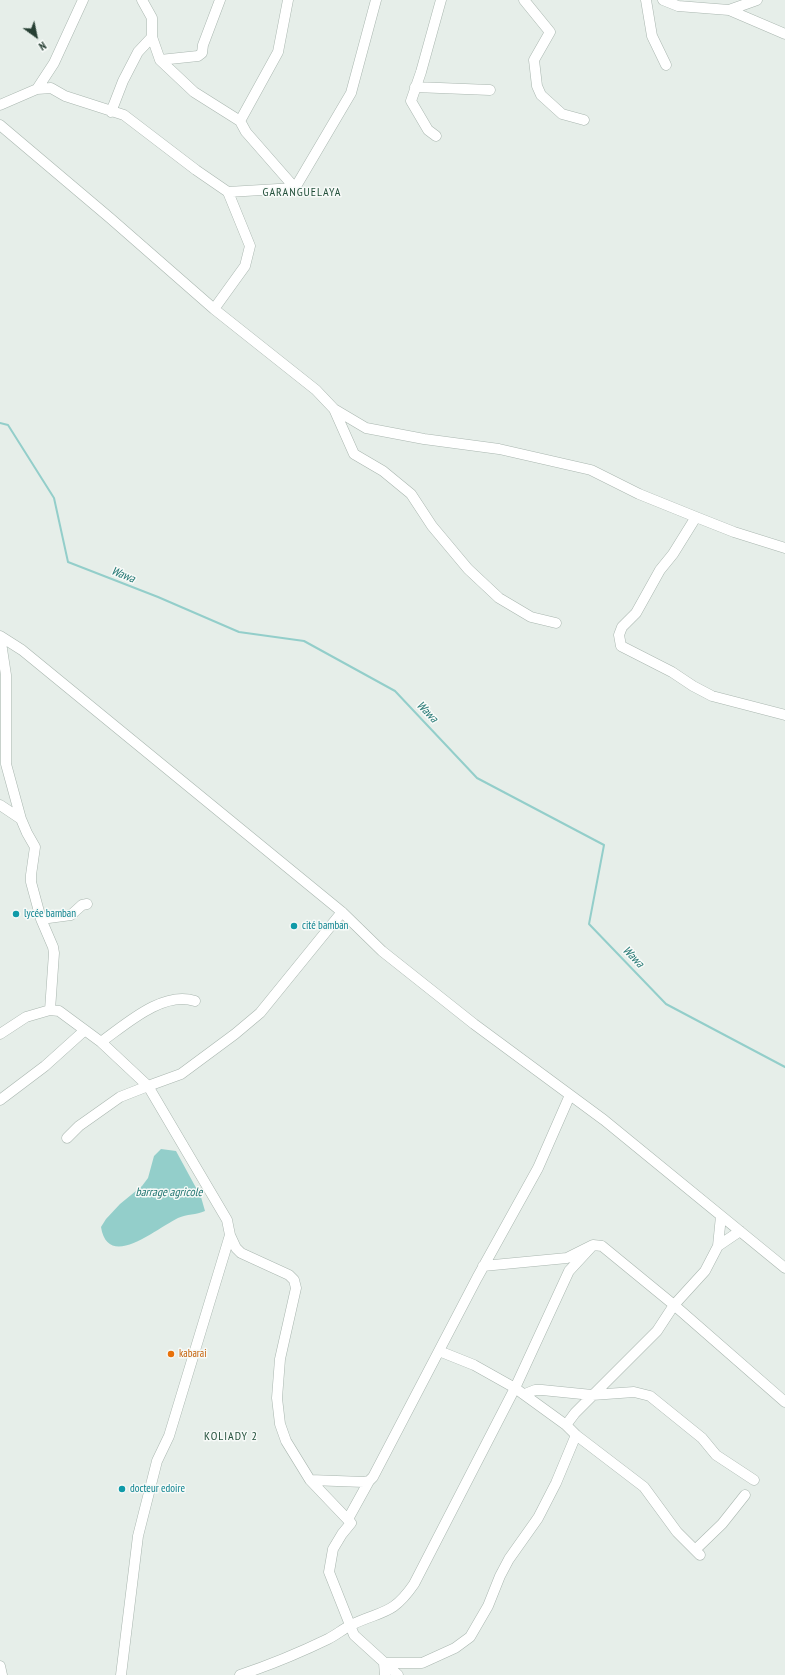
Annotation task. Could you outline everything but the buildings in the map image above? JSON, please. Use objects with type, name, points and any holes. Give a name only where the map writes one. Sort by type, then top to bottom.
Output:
[{"type":"street","points":[[37,89],[54,63],[83,0]]},
{"type":"street","points":[[142,0],[152,18],[152,37],[160,60],[194,92],[240,121],[246,132],[295,188]]},
{"type":"street","points":[[160,60],[198,56],[202,53],[203,45],[220,0]]},
{"type":"street","points":[[240,121],[278,52],[288,0]]},
{"type":"street","points":[[295,188],[351,93],[376,0]]},
{"type":"street","points":[[436,136],[428,130],[412,101],[441,0]]},
{"type":"street","points":[[524,0],[550,32],[534,60],[537,86],[541,94],[562,114],[584,120]]},
{"type":"street","points":[[646,0],[652,36],[666,65]]},
{"type":"street","points":[[663,0],[678,6],[729,10],[785,34]]},
{"type":"street","points":[[729,10],[757,0]]},
{"type":"street","points":[[111,112],[134,58],[152,37]]},
{"type":"street","points":[[415,87],[490,90]]},
{"type":"street","points":[[0,104],[37,89],[51,88],[65,96],[124,116],[135,122],[196,170],[228,192],[250,246],[245,266],[214,310]]},
{"type":"street","points":[[0,125],[110,218],[214,310],[316,390],[334,409],[366,428],[424,439],[499,448],[591,470],[639,494],[696,517],[734,532],[785,548]]},
{"type":"street","points":[[228,192],[295,188]]},
{"type":"street","points":[[334,409],[354,454],[384,471],[411,494],[432,526],[468,569],[499,598],[531,617],[556,623]]},
{"type":"street","points":[[696,517],[673,554],[660,570],[636,613],[622,627],[619,635],[621,646],[672,672],[693,686],[712,696],[785,715]]},
{"type":"street","points":[[0,636],[6,675],[6,764],[21,818],[35,847],[31,882],[41,919],[53,947],[54,953],[50,1010]]},
{"type":"street","points":[[0,636],[28,655],[342,912],[387,955],[474,1024],[604,1120],[785,1268]]},
{"type":"street","points":[[0,805],[21,818]]},
{"type":"street","points":[[41,919],[71,915],[82,905],[87,904]]},
{"type":"street","points":[[67,1138],[79,1126],[120,1097],[181,1074],[235,1034],[260,1013],[342,912]]},
{"type":"street","points":[[101,1042],[153,1006],[179,998],[195,1001]]},
{"type":"street","points":[[0,1034],[26,1017],[50,1010],[59,1011],[101,1042],[148,1086],[227,1220],[230,1235],[236,1248],[241,1252],[290,1276],[294,1280],[296,1288],[280,1359],[277,1411],[286,1441],[310,1480],[348,1519],[350,1525],[342,1534],[333,1549],[329,1572],[354,1635],[395,1675],[440,1656],[460,1645],[470,1637],[478,1626],[506,1565],[538,1518],[556,1483],[576,1435]]},
{"type":"street","points":[[0,1099],[45,1066],[85,1030]]},
{"type":"street","points":[[348,1519],[369,1481],[373,1477],[483,1266],[538,1168],[570,1095]]},
{"type":"street","points":[[566,1425],[592,1395],[657,1332],[674,1305],[704,1271],[718,1246],[721,1216]]},
{"type":"street","points":[[718,1246],[740,1231]]},
{"type":"street","points":[[121,1675],[138,1536],[157,1461],[169,1436],[230,1235]]},
{"type":"street","points":[[483,1266],[567,1258],[594,1244],[602,1246],[674,1305],[785,1402]]},
{"type":"street","points":[[240,1675],[304,1650],[330,1638],[351,1625],[392,1609],[406,1595],[414,1584],[515,1388],[569,1271],[594,1244]]},
{"type":"street","points":[[439,1351],[474,1365],[515,1388],[566,1425],[576,1435],[644,1487],[677,1532],[698,1552],[745,1496]]},
{"type":"street","points":[[525,1394],[535,1390],[542,1390],[592,1395],[634,1392],[650,1396],[702,1438],[716,1454],[754,1480]]},
{"type":"street","points":[[310,1480],[369,1481]]},
{"type":"street","points":[[384,1663],[422,1663]]},
{"type":"street","points":[[384,1663],[385,1675]]},
{"type":"street","points":[[0,1666],[2,1675]]},
{"type":"water","name":"barrage agricole","points":[[161,1149],[176,1151],[201,1197],[205,1211],[178,1218],[134,1243],[123,1246],[113,1246],[105,1240],[101,1227],[106,1219],[120,1204],[142,1186],[148,1178],[154,1156]]},
{"type":"waterway","name":"Wawa","points":[[0,423],[8,425],[54,498],[68,562],[158,597],[239,632],[304,641],[395,691],[477,778],[604,845],[589,924],[666,1004],[785,1067]]},
{"type":"place","name":"lycée bamban","points":[[16,914]]},
{"type":"place","name":"cité bamban","points":[[294,926]]},
{"type":"place","name":"kabarai","points":[[171,1354]]},
{"type":"place","name":"docteur edoire","points":[[122,1489]]},
{"type":"district","name":"GARANGUELAYA","points":[[302,193]]},
{"type":"district","name":"KOLIADY 2","points":[[231,1437]]}]
